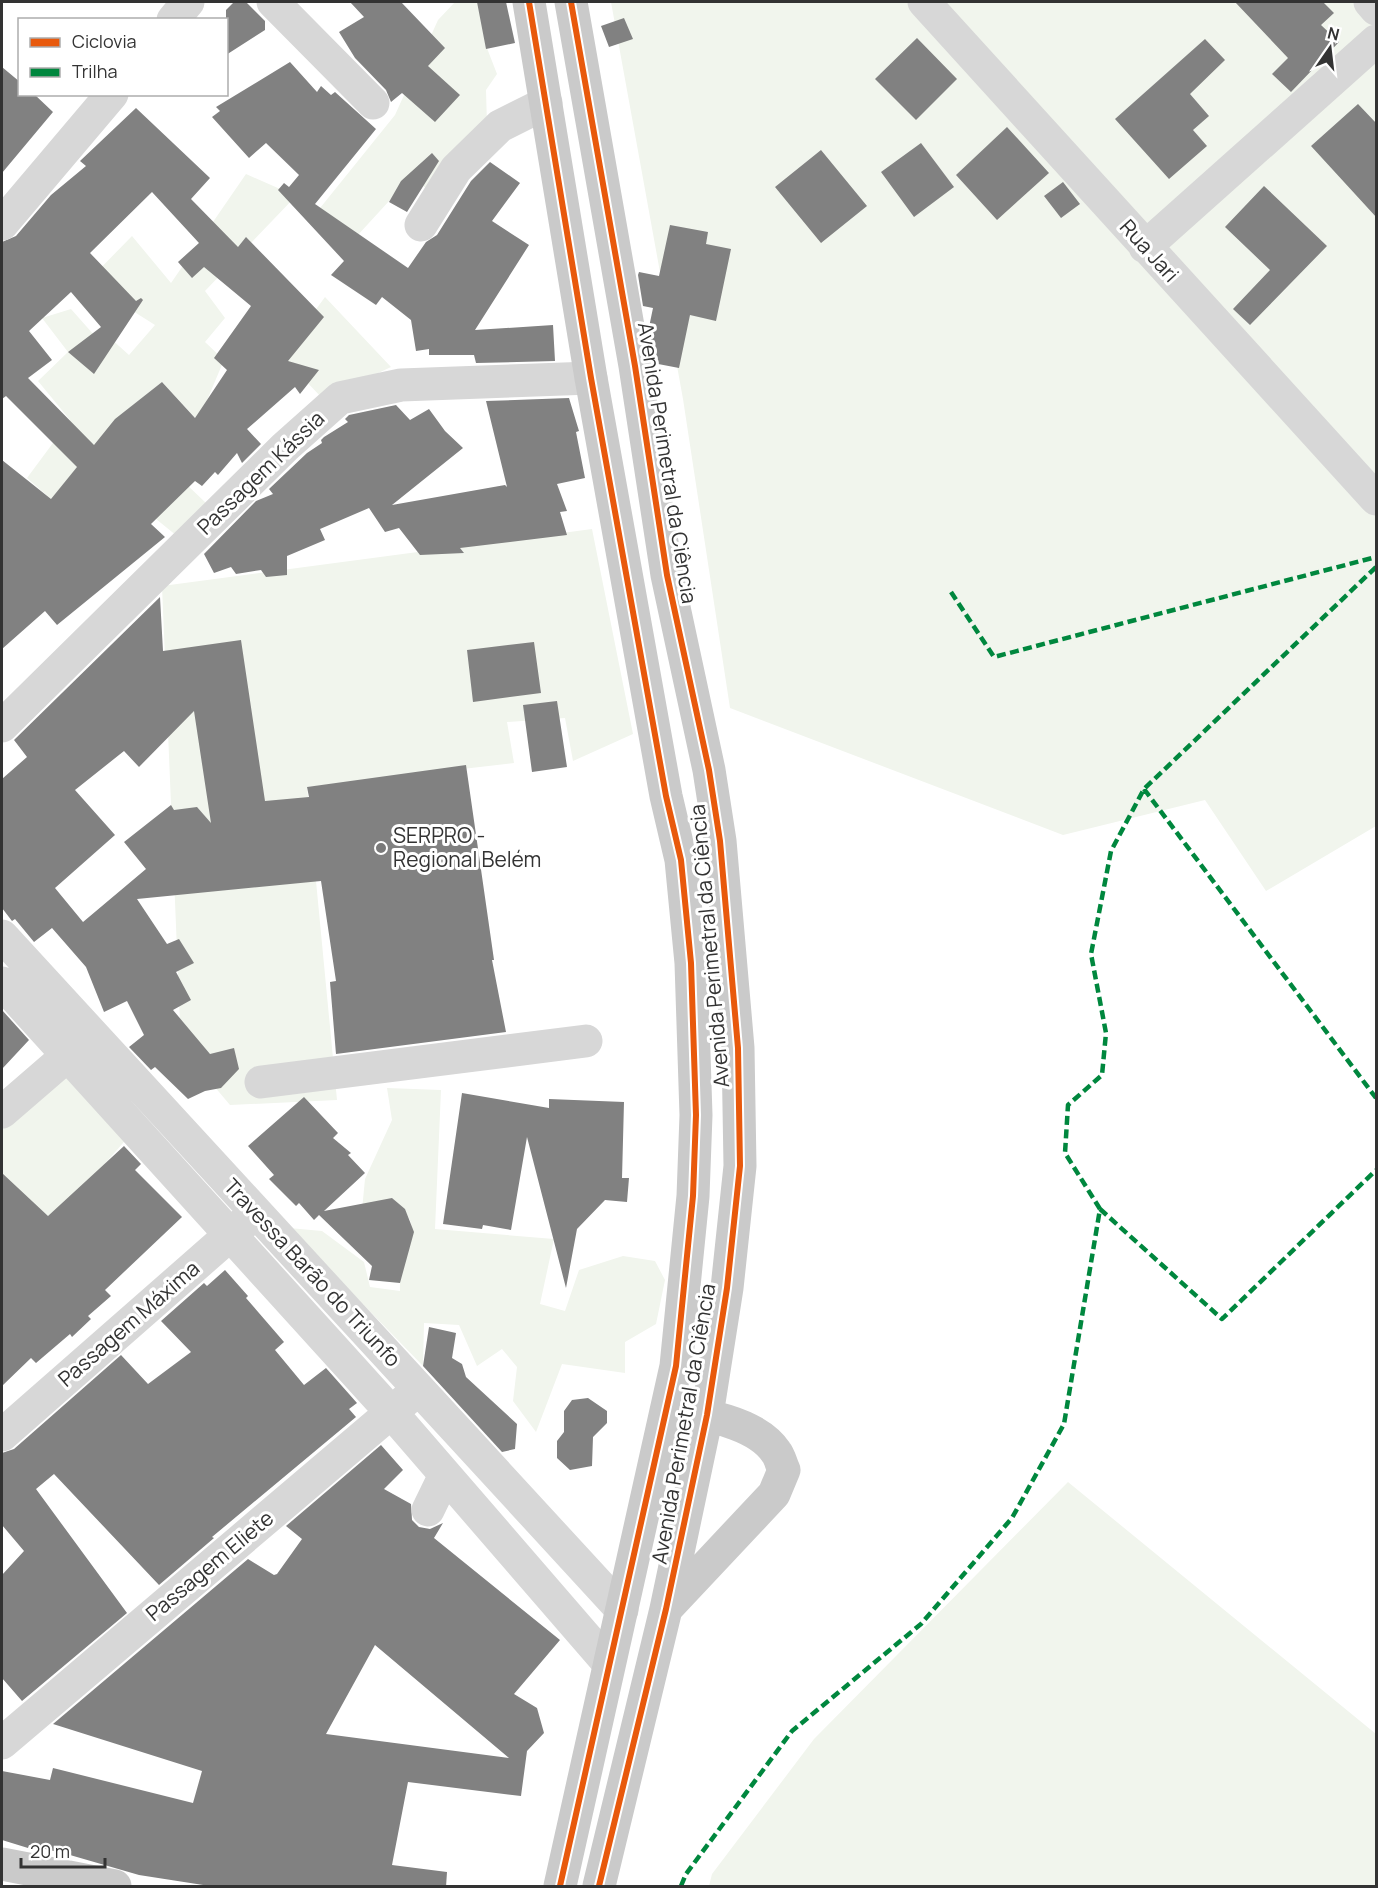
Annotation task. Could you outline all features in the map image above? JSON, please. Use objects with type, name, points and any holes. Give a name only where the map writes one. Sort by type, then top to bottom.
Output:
[{"type":"main road","name":"Avenida Perimetral da Ciência","points":[[529,2],[591,378],[666,796],[681,861],[691,963],[696,1115],[693,1196],[676,1366],[560,1887]]},
{"type":"main road","name":"Avenida Perimetral da Ciência","points":[[571,2],[635,366],[667,575],[709,770],[720,842],[738,1048],[740,1166],[727,1288],[706,1415],[666,1609],[598,1887]]},
{"type":"main road","points":[[666,1409],[706,1415],[748,1429],[776,1451],[784,1470],[774,1494],[666,1609]]},
{"type":"main road","points":[[2,1864],[115,1887]]},
{"type":"street","points":[[175,18],[188,2]]},
{"type":"street","points":[[273,2],[374,104]]},
{"type":"street","name":"Rua Jari","points":[[924,2],[1377,500]]},
{"type":"street","points":[[1370,2],[1377,9]]},
{"type":"street","points":[[1145,247],[1377,41]]},
{"type":"street","points":[[2,224],[110,96]]},
{"type":"street","points":[[421,225],[456,169],[500,126],[546,103]]},
{"type":"street","name":"Passagem Kássia","points":[[2,726],[285,447],[340,398],[401,385],[591,378]]},
{"type":"street","name":"Travessa Barão do Triunfo","points":[[2,936],[622,1610]]},
{"type":"street","name":"Travessa Barão do Triunfo","points":[[2,983],[391,1412],[609,1664]]},
{"type":"street","points":[[261,1082],[586,1041]]},
{"type":"street","points":[[2,1112],[68,1055]]},
{"type":"street","name":"Passagem Máxima","points":[[2,1435],[256,1212]]},
{"type":"street","name":"Passagem Eliete","points":[[2,1743],[419,1390]]},
{"type":"street","points":[[428,1510],[445,1475]]},
{"type":"shaded area","points":[[455,2],[479,2],[485,43],[497,74],[486,90],[487,125],[431,193],[412,176],[357,236],[312,218],[395,115],[438,20]]},
{"type":"shaded area","points":[[611,2],[1376,2],[1376,826],[1266,891],[1205,800],[1063,835],[730,708],[683,399]]},
{"type":"shaded area","points":[[246,174],[296,196],[205,291],[225,318],[205,342],[224,360],[205,405],[210,434],[162,382],[117,418],[206,503],[177,536],[156,519],[60,507],[27,478],[70,420],[38,381],[68,352],[42,318],[71,309],[102,344],[109,337],[129,355],[155,325],[87,282],[132,236],[171,283]]},
{"type":"shaded area","points":[[325,297],[391,367],[323,399],[282,356]]},
{"type":"shaded area","points":[[592,529],[633,734],[573,761],[565,718],[507,722],[514,763],[307,787],[337,1100],[230,1105],[181,1047],[162,586]]},
{"type":"shaded area","points":[[69,1069],[130,1135],[32,1247],[2,1217],[2,1124]]},
{"type":"shaded area","points":[[387,1088],[441,1090],[435,1229],[554,1239],[540,1304],[565,1311],[579,1270],[623,1256],[655,1261],[665,1280],[656,1324],[625,1342],[625,1373],[562,1364],[536,1432],[513,1401],[517,1367],[502,1349],[477,1366],[459,1325],[424,1323],[423,1366],[289,1228],[322,1231],[364,1262],[370,1287],[400,1291],[401,1277],[411,1242],[410,1221],[404,1210],[392,1198],[362,1210],[365,1179],[392,1120]]},
{"type":"shaded area","points":[[1068,1482],[1376,1734],[1376,1886],[709,1886],[712,1874],[814,1739]]},
{"type":"building","points":[[234,2],[246,2],[265,21],[265,30],[228,54],[226,10]]},
{"type":"building","points":[[350,2],[401,2],[445,48],[428,66],[460,95],[435,122],[402,93],[391,102],[386,90],[355,58],[339,32],[364,17]]},
{"type":"building","points":[[477,2],[506,2],[515,43],[486,49]]},
{"type":"building","points":[[1235,2],[1323,2],[1334,13],[1321,25],[1339,42],[1291,92],[1272,74],[1288,58]]},
{"type":"building","points":[[624,18],[633,39],[609,47],[601,26]]},
{"type":"building","points":[[917,38],[957,79],[916,120],[875,79]]},
{"type":"building","points":[[1205,39],[1225,60],[1190,94],[1209,116],[1193,130],[1207,146],[1169,179],[1115,119]]},
{"type":"building","points":[[290,62],[317,92],[321,86],[331,95],[335,92],[376,129],[315,204],[408,268],[426,242],[437,235],[471,181],[490,162],[520,183],[492,221],[529,245],[475,330],[553,325],[555,361],[476,363],[474,355],[429,355],[429,349],[416,351],[411,320],[382,297],[376,305],[331,275],[344,261],[278,190],[284,183],[289,187],[299,175],[266,143],[249,158],[212,117],[220,111],[216,107]]},
{"type":"building","points":[[2,67],[18,80],[18,96],[36,96],[53,112],[2,173]]},
{"type":"building","points":[[1358,104],[1377,124],[1377,218],[1311,146]]},
{"type":"building","points":[[136,108],[210,178],[191,199],[238,247],[246,237],[324,317],[288,361],[319,370],[300,394],[295,387],[247,429],[261,444],[242,463],[237,453],[218,475],[215,472],[202,486],[195,481],[151,524],[165,537],[57,625],[45,611],[2,649],[2,460],[51,499],[77,467],[6,396],[2,399],[2,242],[16,236],[51,195],[86,166],[80,161]],"holes":[[[152,192],[199,243],[178,262],[192,278],[204,267],[251,306],[214,358],[227,370],[195,418],[162,382],[115,419],[94,445],[28,378],[52,360],[29,331],[71,292],[101,327],[68,352],[94,374],[143,300],[141,298],[136,301],[90,253]]]},
{"type":"building","points":[[1007,127],[1049,173],[997,220],[956,175]]},
{"type":"building","points":[[921,143],[954,187],[914,217],[881,172]]},
{"type":"building","points":[[821,150],[867,206],[821,243],[775,187]]},
{"type":"building","points":[[432,153],[439,161],[407,212],[389,202],[401,181]]},
{"type":"building","points":[[1063,182],[1080,204],[1061,218],[1044,196]]},
{"type":"building","points":[[1264,186],[1327,246],[1250,325],[1233,309],[1270,270],[1225,227]]},
{"type":"building","points":[[670,225],[708,232],[706,244],[731,249],[716,321],[690,315],[679,368],[653,363],[648,332],[653,308],[643,306],[638,275],[639,272],[659,276]]},
{"type":"building","points":[[569,398],[579,431],[576,432],[585,478],[557,484],[567,511],[560,512],[567,535],[460,548],[464,553],[420,555],[399,528],[385,532],[369,508],[320,529],[325,540],[287,556],[287,575],[266,577],[261,570],[236,574],[231,567],[214,573],[204,554],[256,501],[273,494],[269,489],[307,453],[322,443],[321,440],[324,437],[348,422],[345,419],[349,415],[396,405],[410,420],[429,409],[445,431],[463,448],[392,505],[505,485],[507,487],[486,401]]},
{"type":"building","points":[[160,597],[163,651],[241,640],[265,801],[309,797],[307,787],[466,765],[494,960],[492,960],[506,1032],[336,1054],[330,982],[336,981],[321,881],[137,899],[167,944],[179,939],[194,963],[176,972],[191,1000],[173,1010],[210,1054],[234,1048],[239,1069],[221,1088],[205,1091],[188,1099],[155,1067],[151,1070],[129,1047],[144,1035],[127,1001],[104,1012],[86,967],[52,928],[34,942],[15,919],[12,921],[2,908],[2,779],[27,757],[14,740]],"holes":[[[194,711],[211,823],[197,807],[174,810],[171,805],[124,842],[146,869],[83,922],[55,888],[115,835],[75,790],[124,751],[139,767]]]},
{"type":"building","points":[[534,642],[541,693],[473,702],[467,650]]},
{"type":"building","points":[[557,701],[567,767],[532,772],[523,705]]},
{"type":"building","points":[[2,1010],[29,1040],[2,1069]]},
{"type":"building","points":[[462,1093],[549,1108],[549,1099],[624,1102],[622,1178],[629,1178],[627,1202],[605,1200],[577,1229],[566,1288],[527,1137],[511,1230],[483,1225],[482,1229],[443,1224]]},
{"type":"building","points":[[304,1097],[338,1133],[333,1138],[351,1153],[348,1155],[365,1173],[324,1211],[392,1198],[405,1209],[414,1232],[400,1283],[369,1280],[372,1266],[319,1215],[314,1220],[299,1203],[296,1206],[269,1179],[274,1175],[248,1146]]},
{"type":"building","points":[[124,1146],[141,1164],[135,1170],[182,1217],[105,1290],[111,1296],[88,1316],[91,1319],[72,1337],[70,1334],[36,1363],[31,1358],[2,1386],[2,1173],[48,1216]]},
{"type":"building","points":[[225,1270],[284,1342],[275,1350],[304,1385],[326,1368],[357,1403],[349,1409],[356,1417],[212,1537],[214,1538],[159,1585],[54,1474],[36,1489],[127,1613],[22,1701],[2,1678],[2,1575],[24,1551],[2,1525],[2,1453],[14,1449],[121,1355],[148,1384],[191,1352],[161,1321],[204,1283],[207,1286]]},
{"type":"building","points":[[429,1327],[456,1333],[452,1358],[462,1364],[466,1377],[517,1424],[515,1449],[502,1452],[423,1366]]},
{"type":"building","points":[[588,1398],[607,1411],[607,1423],[593,1437],[592,1466],[570,1470],[557,1458],[557,1441],[564,1432],[564,1411],[572,1400]]},
{"type":"building","points":[[381,1445],[403,1470],[384,1489],[411,1504],[412,1520],[419,1527],[430,1529],[443,1523],[434,1538],[560,1640],[514,1694],[537,1708],[544,1733],[527,1751],[521,1796],[408,1782],[392,1865],[447,1872],[446,1887],[216,1887],[139,1875],[70,1855],[29,1845],[28,1848],[2,1840],[2,1771],[50,1780],[53,1768],[193,1803],[202,1771],[53,1724],[248,1559],[274,1575],[277,1574],[302,1539],[286,1526]],"holes":[[[375,1645],[509,1758],[326,1734]]]},
{"type":"marked path","points":[[951,592],[994,657],[1376,557]]},
{"type":"marked path","points":[[681,1886],[686,1874],[792,1731],[921,1624],[1012,1518],[1064,1424],[1100,1209],[1065,1153],[1068,1105],[1102,1075],[1106,1033],[1091,954],[1111,851],[1144,789],[1376,567]]},
{"type":"marked path","points":[[1144,789],[1376,1098]]},
{"type":"marked path","points":[[1100,1209],[1222,1319],[1376,1170]]},
{"type":"cycle path","points":[[529,2],[591,378],[666,796],[681,860],[691,963],[696,1115],[693,1196],[676,1366],[560,1886]]},
{"type":"cycle path","points":[[571,2],[635,366],[667,575],[709,770],[720,841],[738,1048],[740,1166],[727,1288],[707,1415],[666,1609],[599,1886]]},
{"type":"place","name":"SERPRO - Regional Belém","points":[[381,848]]}]
